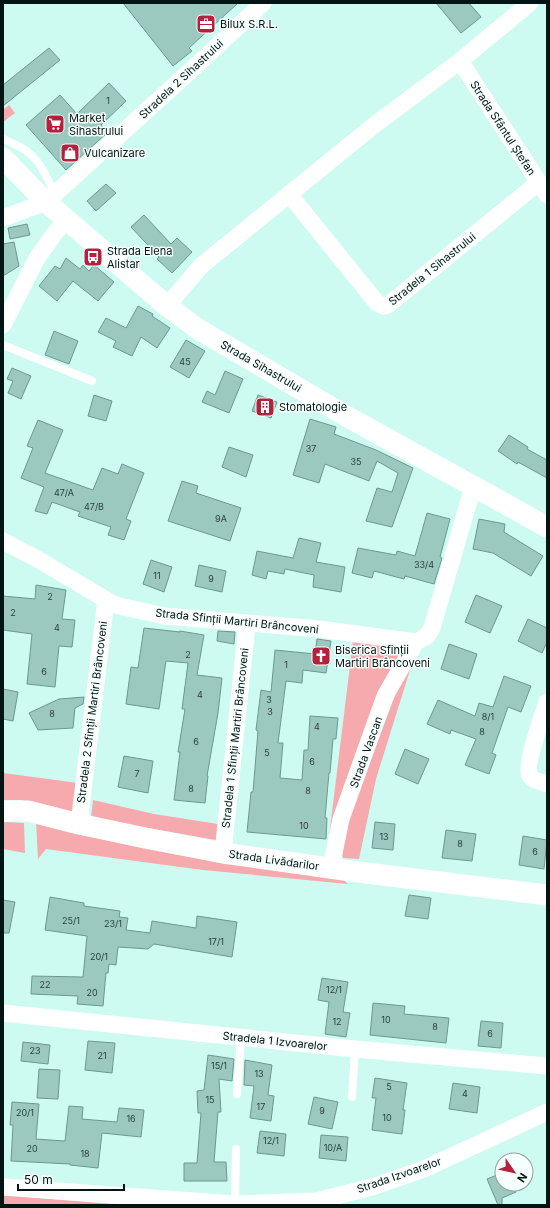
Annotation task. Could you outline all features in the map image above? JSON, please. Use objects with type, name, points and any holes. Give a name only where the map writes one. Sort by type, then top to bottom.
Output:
[{"type":"street","name":"Stradela 2 Sihastrului","points":[[50,198],[263,3]]},
{"type":"street","points":[[167,306],[201,266],[373,126],[460,61],[530,3]]},
{"type":"street","name":"Strada Sfântul Ștefan","points":[[460,61],[543,189]]},
{"type":"street","name":"Strada Sihastrului","points":[[3,158],[50,198],[66,220],[167,306],[198,329],[216,341],[346,416],[547,527]]},
{"type":"street","name":"Stradela 1 Sihastrului","points":[[289,194],[377,303],[383,306],[388,305],[543,189]]},
{"type":"street","points":[[3,218],[50,198]]},
{"type":"street","points":[[3,325],[37,258],[66,220]]},
{"type":"street","points":[[416,642],[426,637],[432,628],[473,487]]},
{"type":"street","name":"Strada Sfinții Martiri Brâncoveni","points":[[3,541],[39,560],[115,605],[164,616],[318,629],[416,642]]},
{"type":"street","name":"Stradela 2 Sfinții Martiri Brâncoveni","points":[[79,824],[106,600]]},
{"type":"street","name":"Stradela 1 Sfinții Martiri Brâncoveni","points":[[223,853],[247,624]]},
{"type":"street","name":"Strada Vascan","points":[[331,868],[341,819],[386,696],[416,642]]},
{"type":"street","points":[[547,702],[528,770],[531,777],[536,781],[547,784]]},
{"type":"street","name":"Strada Livădarilor","points":[[3,810],[28,811],[79,824],[223,853],[547,895]]},
{"type":"street","name":"Stradela 1 Izvoarelor","points":[[3,1013],[355,1049],[547,1066]]},
{"type":"street","name":"Strada Izvoarelor","points":[[3,1187],[235,1204],[316,1200],[372,1187],[424,1169],[547,1112]]},
{"type":"lane","points":[[3,139],[19,146],[31,154],[42,168],[50,198]]},
{"type":"lane","points":[[3,344],[92,381]]},
{"type":"lane","points":[[237,1094],[241,1037]]},
{"type":"lane","points":[[352,1097],[355,1049]]},
{"type":"lane","points":[[235,1204],[236,1149]]},
{"type":"shaded area","points":[[9,105],[15,113],[3,122],[3,110]]},
{"type":"shaded area","points":[[353,641],[392,646],[404,653],[327,853]]},
{"type":"shaded area","points":[[415,654],[376,779],[359,859],[343,858],[340,847],[352,808],[398,688]]},
{"type":"shaded area","points":[[3,773],[78,783],[72,813],[21,800],[3,800]]},
{"type":"shaded area","points":[[93,800],[154,814],[218,824],[216,840],[91,818]]},
{"type":"shaded area","points":[[36,821],[339,875],[348,884],[203,870],[46,849],[38,859]]},
{"type":"shaded area","points":[[3,822],[24,823],[25,853],[3,849]]},
{"type":"shaded area","points":[[3,1195],[124,1205],[3,1205]]},
{"type":"building","points":[[123,3],[238,3],[189,48],[192,51],[173,66]]},
{"type":"building","points":[[436,3],[469,3],[481,17],[461,33]]},
{"type":"building","points":[[49,48],[60,60],[3,106],[3,85]]},
{"type":"building","points":[[109,83],[126,101],[101,125],[108,132],[66,170],[26,125],[60,95],[77,114]]},
{"type":"building","points":[[106,184],[116,193],[96,211],[87,201]]},
{"type":"building","points":[[144,215],[171,244],[177,238],[192,252],[172,273],[157,259],[159,257],[131,227]]},
{"type":"building","points":[[27,224],[30,235],[10,239],[8,228]]},
{"type":"building","points":[[14,242],[19,266],[3,276],[3,244]]},
{"type":"building","points":[[66,258],[80,269],[83,265],[89,271],[94,265],[114,282],[98,301],[73,281],[57,301],[39,286],[55,266],[60,269]]},
{"type":"building","points":[[138,306],[153,314],[152,316],[170,328],[157,348],[141,337],[132,356],[113,347],[116,341],[98,332],[106,318],[126,328]]},
{"type":"building","points":[[54,331],[78,341],[69,364],[45,355]]},
{"type":"building","points":[[186,340],[205,351],[189,378],[170,367]]},
{"type":"building","points":[[12,368],[31,376],[21,399],[8,393],[13,381],[7,379]]},
{"type":"building","points":[[225,371],[243,379],[229,413],[202,402],[207,391],[215,395]]},
{"type":"building","points":[[94,395],[112,401],[106,421],[88,416]]},
{"type":"building","name":"Stomatologie","points":[[258,395],[277,402],[271,418],[252,411]]},
{"type":"building","points":[[310,419],[336,427],[334,434],[376,450],[413,468],[392,527],[366,521],[377,488],[392,492],[398,473],[377,461],[369,481],[325,464],[319,483],[293,475]]},
{"type":"building","points":[[38,420],[63,430],[45,473],[93,490],[102,468],[118,474],[122,464],[144,473],[126,519],[131,521],[124,540],[108,535],[111,527],[78,516],[80,512],[52,502],[47,514],[35,511],[44,487],[21,478],[33,448],[27,446]]},
{"type":"building","points":[[509,435],[528,447],[527,449],[547,460],[547,478],[518,462],[517,464],[498,451]]},
{"type":"building","points":[[229,447],[253,455],[246,477],[222,467]]},
{"type":"building","points":[[182,481],[198,486],[196,493],[241,508],[230,541],[168,521]]},
{"type":"building","points":[[427,513],[450,519],[440,557],[442,558],[434,584],[405,576],[404,579],[374,571],[372,578],[352,573],[358,548],[396,555],[397,551],[415,556]]},
{"type":"building","points":[[479,519],[505,524],[504,532],[543,556],[531,576],[493,553],[473,549]]},
{"type":"building","points":[[299,538],[321,543],[316,562],[345,567],[341,592],[313,587],[314,575],[285,569],[284,574],[268,571],[266,579],[252,575],[257,551],[293,558]]},
{"type":"building","points":[[151,560],[172,567],[164,592],[143,584]]},
{"type":"building","points":[[199,565],[226,571],[222,592],[195,586]]},
{"type":"building","points":[[36,585],[66,590],[62,619],[75,620],[72,647],[59,646],[55,687],[27,684],[32,634],[3,630],[3,596],[35,599]]},
{"type":"building","points":[[476,595],[502,606],[490,633],[465,622]]},
{"type":"building","points":[[528,619],[547,628],[547,642],[542,653],[518,641]]},
{"type":"building","points":[[144,628],[204,635],[197,675],[222,678],[218,713],[207,776],[205,803],[174,800],[180,752],[178,752],[185,709],[182,709],[188,663],[166,661],[159,709],[126,704],[131,667],[138,668]]},
{"type":"building","points":[[218,631],[235,632],[234,644],[217,641]]},
{"type":"building","points":[[317,639],[331,641],[326,673],[303,670],[302,683],[286,681],[278,743],[283,743],[280,778],[302,780],[304,750],[308,750],[310,716],[338,718],[336,739],[333,739],[329,773],[325,818],[327,818],[326,839],[247,832],[251,792],[253,792],[258,731],[256,730],[261,690],[271,692],[275,650],[315,654]]},
{"type":"building","points":[[449,644],[477,654],[469,679],[441,669]]},
{"type":"building","points":[[504,676],[531,686],[521,712],[508,707],[492,753],[496,755],[489,774],[465,765],[476,739],[451,730],[450,734],[427,724],[438,700],[475,716],[479,703],[493,707]]},
{"type":"building","points":[[3,689],[18,692],[13,721],[3,719]]},
{"type":"building","points":[[84,697],[83,704],[75,708],[73,728],[38,730],[29,713],[59,699]]},
{"type":"building","points":[[405,749],[429,759],[418,784],[395,774]]},
{"type":"building","points":[[124,756],[153,761],[148,793],[118,787]]},
{"type":"building","points":[[375,822],[395,824],[393,850],[372,848]]},
{"type":"building","points":[[446,830],[476,834],[472,861],[442,858]]},
{"type":"building","points":[[523,836],[547,840],[544,869],[519,865]]},
{"type":"building","points":[[409,895],[431,898],[428,919],[405,916]]},
{"type":"building","points":[[50,897],[84,903],[84,906],[120,911],[119,917],[128,918],[126,930],[150,933],[152,921],[196,928],[197,916],[237,922],[232,957],[154,944],[148,949],[118,947],[116,965],[109,964],[108,973],[106,973],[103,1006],[77,1004],[78,996],[31,994],[32,976],[83,977],[87,936],[45,930]]},
{"type":"building","points":[[3,900],[15,902],[9,933],[3,933]]},
{"type":"building","points":[[322,978],[348,982],[343,1012],[350,1013],[346,1037],[325,1034],[329,1002],[318,1000]]},
{"type":"building","points":[[373,1003],[405,1006],[404,1014],[449,1018],[446,1043],[370,1035]]},
{"type":"building","points":[[481,1021],[503,1023],[501,1048],[478,1046]]},
{"type":"building","points":[[88,1041],[115,1043],[112,1073],[85,1070]]},
{"type":"building","points":[[23,1042],[50,1045],[48,1064],[21,1061]]},
{"type":"building","points":[[208,1055],[234,1059],[232,1081],[219,1079],[221,1112],[218,1112],[214,1162],[226,1162],[227,1181],[184,1181],[184,1163],[197,1163],[201,1113],[198,1113],[197,1091],[204,1090]]},
{"type":"building","points":[[245,1060],[272,1065],[268,1095],[274,1096],[271,1121],[250,1118],[254,1086],[244,1085]]},
{"type":"building","points":[[39,1069],[60,1070],[58,1099],[37,1098]]},
{"type":"building","points":[[375,1078],[407,1083],[403,1110],[405,1110],[402,1134],[372,1130],[376,1098],[372,1098]]},
{"type":"building","points":[[453,1083],[480,1087],[477,1113],[449,1109]]},
{"type":"building","points":[[314,1097],[338,1102],[332,1129],[308,1124]]},
{"type":"building","points":[[12,1102],[39,1104],[36,1139],[65,1141],[69,1106],[83,1107],[82,1119],[117,1122],[119,1108],[144,1110],[141,1137],[102,1133],[98,1168],[70,1164],[11,1161],[13,1125],[10,1125]]},
{"type":"building","points":[[260,1131],[286,1134],[284,1156],[257,1153]]},
{"type":"building","points":[[321,1135],[348,1137],[346,1161],[319,1158]]},
{"type":"building","points":[[494,1176],[494,1192],[516,1192],[502,1198],[502,1205],[498,1205],[487,1179]]},
{"type":"place","name":"Bilux S.R.L.","points":[[206,24]]},
{"type":"place","name":"Market Sihastrului","points":[[55,124]]},
{"type":"place","name":"Vulcanizare","points":[[70,153]]},
{"type":"place","name":"Strada Elena Alistar","points":[[93,257]]},
{"type":"place","name":"Stomatologie","points":[[265,407]]},
{"type":"place","name":"Biserica Sfinții Martiri Brâncoveni","points":[[321,656]]}]
